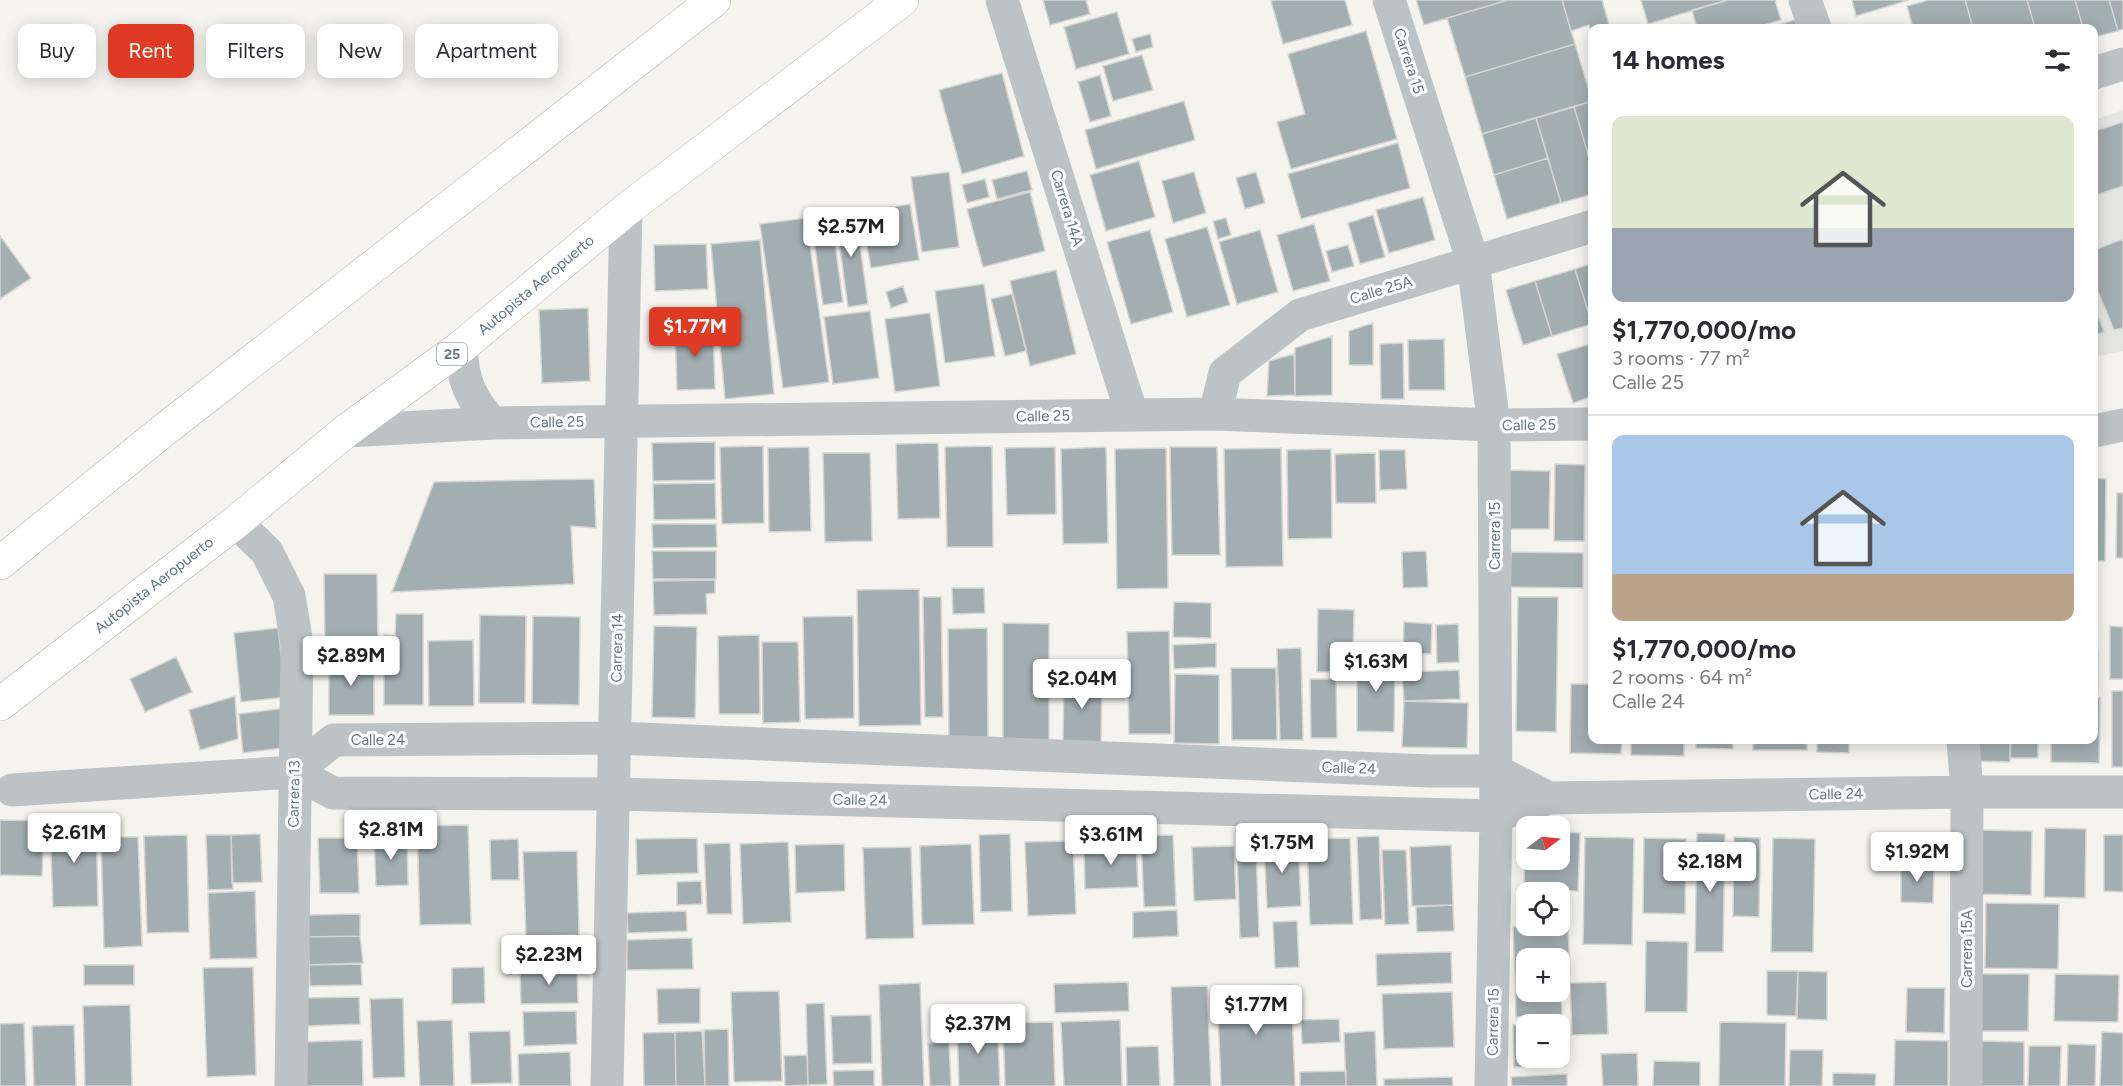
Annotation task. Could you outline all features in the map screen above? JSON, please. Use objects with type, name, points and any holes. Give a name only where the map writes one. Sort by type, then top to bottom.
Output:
[{"type":"highway","points":[[0,563],[178,420],[714,0]]},
{"type":"highway","name":"Autopista Aeropuerto","points":[[0,704],[236,522],[346,431],[461,347],[626,210],[903,0]]},
{"type":"street","name":"Carrera 14A","points":[[1002,0],[1132,415]]},
{"type":"street","name":"Carrera 15","points":[[1389,0],[1473,262],[1494,425],[1496,816],[1491,1086]]},
{"type":"street","points":[[1805,0],[1814,24]]},
{"type":"street","points":[[2098,72],[2123,64]]},
{"type":"street","name":"Carrera 14","points":[[607,1086],[626,210]]},
{"type":"street","name":"Calle 25A","points":[[1215,414],[1225,373],[1300,315],[1588,228]]},
{"type":"street","points":[[461,347],[462,368],[468,389],[478,408],[493,423]]},
{"type":"street","name":"Calle 25","points":[[346,431],[493,423],[1215,414],[1494,425],[1588,424]]},
{"type":"street","points":[[2098,430],[2123,425]]},
{"type":"street","name":"Carrera 13","points":[[236,522],[267,552],[289,596],[297,644],[291,1086]]},
{"type":"street","name":"Calle 24","points":[[1549,798],[1496,771],[1430,771],[615,738],[334,740],[294,772],[333,793],[613,794],[1496,816],[1549,798],[2123,792]]},
{"type":"street","name":"Carrera 15A","points":[[1963,744],[1967,792],[1966,1086]]},
{"type":"street","points":[[12,790],[294,772]]},
{"type":"shaded area","points":[[2123,110],[2123,351],[2098,356],[2098,119]]},
{"type":"building","points":[[1043,0],[1086,0],[1090,14],[1050,25]]},
{"type":"building","points":[[1345,0],[1352,25],[1283,44],[1271,1]]},
{"type":"building","points":[[1416,0],[1508,0],[1424,25]]},
{"type":"building","points":[[1508,0],[1562,0],[1575,44],[1465,77],[1447,18]]},
{"type":"building","points":[[1562,0],[1602,0],[1609,24],[1588,24],[1571,31]]},
{"type":"building","points":[[1641,0],[1728,0],[1648,24]]},
{"type":"building","points":[[1728,0],[1775,0],[1781,20],[1768,24],[1696,24],[1692,10]]},
{"type":"building","points":[[1852,0],[1909,0],[1856,16]]},
{"type":"building","points":[[1929,0],[1965,0],[1972,24],[1912,24],[1907,6]]},
{"type":"building","points":[[1965,0],[2027,0],[2034,24],[1972,24]]},
{"type":"building","points":[[2027,0],[2075,0],[2082,24],[2034,24]]},
{"type":"building","points":[[2075,0],[2109,0],[2118,31],[2098,36],[2098,24],[2082,24]]},
{"type":"building","points":[[2109,0],[2123,0],[2123,29],[2118,31]]},
{"type":"building","points":[[1117,12],[1129,54],[1076,69],[1064,27]]},
{"type":"building","points":[[1795,20],[1796,24],[1781,24]]},
{"type":"building","points":[[1366,31],[1397,139],[1291,169],[1277,122],[1305,114],[1288,54]]},
{"type":"building","points":[[1150,34],[1153,47],[1136,52],[1132,39]]},
{"type":"building","points":[[1575,44],[1588,88],[1588,102],[1482,134],[1465,77]]},
{"type":"building","points":[[1142,55],[1153,90],[1113,101],[1103,66]]},
{"type":"building","points":[[1002,73],[1024,156],[962,174],[939,90]]},
{"type":"building","points":[[1100,75],[1111,116],[1090,122],[1078,82]]},
{"type":"building","points":[[1184,101],[1195,140],[1096,169],[1085,130]]},
{"type":"building","points":[[1588,103],[1588,154],[1574,107]]},
{"type":"building","points":[[1574,107],[1588,154],[1588,195],[1561,203],[1536,118]]},
{"type":"building","points":[[1536,118],[1548,158],[1494,175],[1482,134]]},
{"type":"building","points":[[2123,122],[2123,186],[2098,195],[2098,130]]},
{"type":"building","points":[[1398,143],[1410,188],[1301,219],[1288,174]]},
{"type":"building","points":[[1548,158],[1561,203],[1507,219],[1494,175]]},
{"type":"building","points":[[1139,161],[1155,217],[1106,231],[1090,175]]},
{"type":"building","points":[[1027,171],[1032,190],[997,199],[992,180]]},
{"type":"building","points":[[949,172],[959,247],[922,252],[911,177]]},
{"type":"building","points":[[1194,172],[1206,213],[1173,223],[1162,181]]},
{"type":"building","points":[[1256,172],[1265,203],[1245,209],[1236,178]]},
{"type":"building","points":[[985,179],[989,197],[967,203],[962,185]]},
{"type":"building","points":[[1030,192],[1045,251],[983,267],[967,209]]},
{"type":"building","points":[[1423,197],[1435,240],[1389,253],[1376,210]]},
{"type":"building","points":[[910,204],[919,260],[871,268],[861,212]]},
{"type":"building","points":[[855,210],[868,304],[848,307],[835,212]]},
{"type":"building","points":[[831,215],[843,302],[823,305],[811,218]]},
{"type":"building","points":[[1373,215],[1385,257],[1360,264],[1348,223]]},
{"type":"building","points":[[806,218],[829,382],[783,388],[760,224]]},
{"type":"building","points":[[1226,218],[1231,235],[1218,239],[1213,221]]},
{"type":"building","points":[[1314,224],[1330,281],[1293,291],[1277,235]]},
{"type":"building","points":[[1207,227],[1230,305],[1187,317],[1165,239]]},
{"type":"building","points":[[1150,230],[1173,312],[1131,324],[1107,242]]},
{"type":"building","points":[[1260,230],[1278,292],[1237,304],[1219,242]]},
{"type":"building","points":[[0,236],[31,278],[0,299]]},
{"type":"building","points":[[2123,239],[2123,328],[2114,330],[2098,292],[2098,248]]},
{"type":"building","points":[[760,240],[774,394],[725,399],[711,244]]},
{"type":"building","points":[[706,244],[708,289],[655,291],[654,245]]},
{"type":"building","points":[[1348,245],[1354,266],[1332,272],[1326,251]]},
{"type":"building","points":[[1588,265],[1588,312],[1575,269]]},
{"type":"building","points":[[1575,269],[1588,311],[1588,325],[1552,336],[1535,281]]},
{"type":"building","points":[[1056,270],[1076,354],[1030,366],[1010,281]]},
{"type":"building","points":[[1535,281],[1552,336],[1523,345],[1506,290]]},
{"type":"building","points":[[984,284],[995,356],[945,363],[935,291]]},
{"type":"building","points":[[903,286],[908,302],[891,308],[886,292]]},
{"type":"building","points":[[1012,294],[1026,351],[1005,356],[991,299]]},
{"type":"building","points":[[588,308],[590,381],[542,383],[539,310]]},
{"type":"building","points":[[870,311],[879,378],[833,384],[824,317]]},
{"type":"building","points":[[930,313],[940,386],[895,392],[885,319]]},
{"type":"building","points":[[2098,315],[2104,332],[2098,334]]},
{"type":"building","points":[[1373,323],[1373,365],[1349,365],[1349,331]]},
{"type":"building","points":[[675,327],[713,327],[715,389],[677,390]]},
{"type":"building","points":[[1332,336],[1332,395],[1295,396],[1295,348]]},
{"type":"building","points":[[1444,339],[1445,390],[1409,390],[1408,340]]},
{"type":"building","points":[[1403,343],[1404,399],[1381,399],[1380,344]]},
{"type":"building","points":[[1588,345],[1588,398],[1573,403],[1557,354]]},
{"type":"building","points":[[1294,354],[1295,395],[1267,396],[1269,361]]},
{"type":"building","points":[[715,442],[715,480],[653,481],[652,443]]},
{"type":"building","points":[[938,443],[940,518],[898,519],[896,444]]},
{"type":"building","points":[[763,446],[764,523],[722,524],[720,447]]},
{"type":"building","points":[[992,446],[993,547],[947,547],[945,447]]},
{"type":"building","points":[[809,447],[811,531],[769,532],[768,448]]},
{"type":"building","points":[[1055,447],[1056,514],[1007,515],[1005,448]]},
{"type":"building","points":[[1106,447],[1108,543],[1063,544],[1061,449]]},
{"type":"building","points":[[1170,447],[1217,447],[1220,555],[1172,555]]},
{"type":"building","points":[[1166,448],[1168,588],[1117,589],[1115,449]]},
{"type":"building","points":[[1281,448],[1283,566],[1226,567],[1224,449]]},
{"type":"building","points":[[1331,449],[1332,538],[1288,539],[1287,450]]},
{"type":"building","points":[[1379,450],[1405,450],[1407,489],[1380,490]]},
{"type":"building","points":[[823,453],[870,453],[872,541],[825,542]]},
{"type":"building","points":[[1375,453],[1376,503],[1336,503],[1335,454]]},
{"type":"building","points":[[1555,464],[1585,465],[1584,541],[1554,541]]},
{"type":"building","points":[[1507,470],[1550,471],[1549,529],[1506,529]]},
{"type":"building","points":[[2098,478],[2106,479],[2105,561],[2098,561]]},
{"type":"building","points":[[594,479],[596,528],[571,526],[574,584],[392,592],[434,482]]},
{"type":"building","points":[[715,483],[716,519],[654,520],[653,484]]},
{"type":"building","points":[[2117,493],[2123,493],[2123,558],[2116,558]]},
{"type":"building","points":[[652,524],[716,524],[717,547],[653,548]]},
{"type":"building","points":[[652,551],[716,551],[716,579],[653,579]]},
{"type":"building","points":[[1426,551],[1428,587],[1403,588],[1402,552]]},
{"type":"building","points":[[1511,552],[1583,553],[1583,588],[1510,587]]},
{"type":"building","points":[[324,574],[377,574],[378,646],[325,646]]},
{"type":"building","points":[[715,580],[715,593],[706,594],[707,614],[654,615],[653,581]]},
{"type":"building","points":[[952,588],[984,588],[985,613],[953,614]]},
{"type":"building","points":[[919,589],[921,725],[859,726],[857,590]]},
{"type":"building","points":[[923,597],[941,597],[943,717],[925,717]]},
{"type":"building","points":[[1518,597],[1558,597],[1556,732],[1516,731]]},
{"type":"building","points":[[1174,602],[1211,603],[1211,638],[1173,637]]},
{"type":"building","points":[[1318,609],[1354,610],[1353,659],[1331,659],[1331,672],[1317,672]]},
{"type":"building","points":[[396,614],[423,614],[423,705],[384,705],[384,635],[395,636]]},
{"type":"building","points":[[480,615],[526,616],[525,703],[479,703]]},
{"type":"building","points":[[533,616],[580,617],[579,705],[532,704]]},
{"type":"building","points":[[853,616],[854,718],[805,719],[803,617]]},
{"type":"building","points":[[1404,622],[1432,624],[1431,654],[1403,653]]},
{"type":"building","points":[[1003,623],[1049,624],[1049,744],[1003,744]]},
{"type":"building","points":[[1458,624],[1459,662],[1437,663],[1436,625]]},
{"type":"building","points":[[654,626],[697,627],[695,718],[652,717]]},
{"type":"building","points":[[2110,626],[2123,627],[2123,679],[2110,679]]},
{"type":"building","points":[[278,628],[286,697],[241,702],[234,633]]},
{"type":"building","points":[[987,628],[988,737],[949,738],[948,629]]},
{"type":"building","points":[[1169,631],[1171,734],[1129,734],[1127,632]]},
{"type":"building","points":[[759,635],[760,714],[719,714],[718,636]]},
{"type":"building","points":[[473,640],[474,706],[429,706],[428,641]]},
{"type":"building","points":[[762,642],[798,642],[800,722],[763,723]]},
{"type":"building","points":[[1216,643],[1216,667],[1174,669],[1173,645]]},
{"type":"building","points":[[1301,648],[1303,740],[1280,740],[1277,649]]},
{"type":"building","points":[[1357,654],[1395,655],[1394,732],[1357,731]]},
{"type":"building","points":[[176,657],[192,692],[145,712],[130,679]]},
{"type":"building","points":[[329,658],[374,659],[374,715],[329,715]]},
{"type":"building","points":[[1231,668],[1276,668],[1277,740],[1232,740]]},
{"type":"building","points":[[1459,670],[1460,699],[1404,701],[1402,672]]},
{"type":"building","points":[[1175,674],[1219,675],[1219,744],[1174,743]]},
{"type":"building","points":[[1064,677],[1102,678],[1101,742],[1063,741]]},
{"type":"building","points":[[1310,679],[1336,679],[1337,738],[1311,738]]},
{"type":"building","points":[[1571,684],[1588,684],[1588,744],[1622,744],[1621,754],[1570,753]]},
{"type":"building","points":[[2112,691],[2123,691],[2123,767],[2112,767]]},
{"type":"building","points":[[235,696],[238,739],[200,750],[189,710]]},
{"type":"building","points":[[2098,698],[2100,698],[2099,763],[2051,762],[2051,744],[2098,744]]},
{"type":"building","points":[[1404,701],[1468,703],[1467,748],[1402,747]]},
{"type":"building","points":[[286,708],[290,747],[243,753],[239,714]]},
{"type":"building","points":[[1631,744],[1684,744],[1684,756],[1631,755]]},
{"type":"building","points":[[1696,744],[1733,744],[1733,749],[1696,748]]},
{"type":"building","points":[[1753,744],[1807,744],[1807,750],[1753,750]]},
{"type":"building","points":[[1817,744],[1849,744],[1849,753],[1817,752]]},
{"type":"building","points":[[1971,744],[2010,744],[2010,762],[1971,761]]},
{"type":"building","points":[[2011,744],[2038,744],[2038,758],[2010,758]]},
{"type":"building","points":[[0,820],[44,821],[42,876],[0,875]]},
{"type":"building","points":[[96,822],[98,906],[53,907],[50,823]]},
{"type":"building","points":[[468,825],[471,924],[420,925],[417,826]]},
{"type":"building","points":[[2045,828],[2086,829],[2085,898],[2044,897]]},
{"type":"building","points":[[1977,830],[2032,831],[2031,895],[1976,894]]},
{"type":"building","points":[[1570,832],[1580,833],[1578,891],[1570,891],[1570,882],[1524,882],[1524,870],[1570,870]]},
{"type":"building","points":[[1697,833],[1725,834],[1723,952],[1695,952]]},
{"type":"building","points":[[260,834],[262,882],[232,883],[231,835]]},
{"type":"building","points":[[1010,834],[1012,911],[981,912],[979,835]]},
{"type":"building","points":[[187,835],[189,932],[147,933],[144,836]]},
{"type":"building","points":[[206,835],[231,835],[233,889],[208,890]]},
{"type":"building","points":[[1173,835],[1176,906],[1144,907],[1141,836]]},
{"type":"building","points":[[2104,835],[2123,835],[2123,892],[2104,891]]},
{"type":"building","points":[[407,836],[408,885],[376,886],[374,837]]},
{"type":"building","points":[[1379,836],[1382,919],[1360,920],[1357,837]]},
{"type":"building","points":[[101,837],[138,837],[142,946],[104,948]]},
{"type":"building","points":[[1585,837],[1634,838],[1632,945],[1583,944]]},
{"type":"building","points":[[1734,837],[1760,838],[1759,917],[1733,916]]},
{"type":"building","points":[[318,838],[357,838],[359,893],[320,893]]},
{"type":"building","points":[[697,838],[698,873],[637,875],[636,839]]},
{"type":"building","points":[[1350,838],[1353,924],[1310,925],[1307,839]]},
{"type":"building","points":[[1644,838],[1686,839],[1685,914],[1643,913]]},
{"type":"building","points":[[1773,838],[1815,839],[1813,952],[1771,952]]},
{"type":"building","points":[[518,839],[519,880],[491,880],[490,840]]},
{"type":"building","points":[[1298,840],[1301,906],[1267,908],[1264,841]]},
{"type":"building","points":[[1073,841],[1076,914],[1028,916],[1025,842]]},
{"type":"building","points":[[788,842],[791,922],[743,924],[740,844]]},
{"type":"building","points":[[730,843],[732,914],[707,914],[704,844]]},
{"type":"building","points":[[1136,843],[1138,887],[1085,889],[1084,845]]},
{"type":"building","points":[[844,844],[845,891],[796,893],[795,845]]},
{"type":"building","points":[[971,844],[974,924],[922,925],[920,846]]},
{"type":"building","points":[[1451,845],[1453,905],[1412,906],[1410,847]]},
{"type":"building","points":[[1234,846],[1236,899],[1194,901],[1192,847]]},
{"type":"building","points":[[911,847],[914,938],[866,939],[863,848]]},
{"type":"building","points":[[1256,848],[1259,937],[1240,938],[1237,849]]},
{"type":"building","points":[[1382,850],[1406,850],[1409,924],[1385,925]]},
{"type":"building","points":[[577,851],[579,935],[526,936],[523,852]]},
{"type":"building","points":[[1901,864],[1934,864],[1933,903],[1901,902]]},
{"type":"building","points":[[701,881],[702,904],[677,905],[677,882]]},
{"type":"building","points":[[255,891],[257,958],[210,959],[208,893]]},
{"type":"building","points":[[1986,903],[2059,904],[2058,969],[1985,968]]},
{"type":"building","points":[[1453,905],[1454,931],[1417,932],[1416,907]]},
{"type":"building","points":[[1177,910],[1178,936],[1133,938],[1133,912]]},
{"type":"building","points":[[686,911],[687,931],[628,933],[627,913]]},
{"type":"building","points":[[360,914],[360,936],[308,937],[308,915]]},
{"type":"building","points":[[1297,921],[1299,967],[1275,968],[1273,922]]},
{"type":"building","points":[[1513,927],[1516,927],[1516,936],[1568,936],[1569,948],[1516,948],[1515,976]]},
{"type":"building","points":[[360,936],[363,963],[309,965],[308,937]]},
{"type":"building","points":[[692,938],[693,969],[627,970],[627,940]]},
{"type":"building","points":[[556,941],[557,965],[524,966],[523,942]]},
{"type":"building","points":[[1646,941],[1688,942],[1687,1012],[1645,1012]]},
{"type":"building","points":[[1451,952],[1452,983],[1377,986],[1376,954]]},
{"type":"building","points":[[361,964],[362,985],[310,986],[309,965]]},
{"type":"building","points":[[84,965],[134,965],[134,985],[84,985]]},
{"type":"building","points":[[253,967],[256,1075],[207,1077],[203,968]]},
{"type":"building","points":[[484,967],[485,1003],[452,1004],[452,968]]},
{"type":"building","points":[[577,969],[578,1003],[521,1004],[520,970]]},
{"type":"building","points":[[1767,971],[1798,971],[1796,1016],[1767,1015]]},
{"type":"building","points":[[1798,971],[1827,972],[1827,1020],[1797,1019]]},
{"type":"building","points":[[1979,974],[2029,974],[2028,1031],[1978,1031]]},
{"type":"building","points":[[2055,974],[2119,975],[2118,1022],[2054,1021]]},
{"type":"building","points":[[1515,976],[1516,1002],[1562,1002],[1562,1014],[1516,1014],[1516,1017]]},
{"type":"building","points":[[1128,982],[1129,1011],[1055,1013],[1054,984]]},
{"type":"building","points":[[1606,982],[1608,1034],[1572,1035],[1570,983]]},
{"type":"building","points":[[920,983],[924,1086],[882,1086],[879,985]]},
{"type":"building","points":[[1291,985],[1295,1086],[1221,1086],[1217,987]]},
{"type":"building","points":[[1207,986],[1211,1086],[1174,1086],[1171,987]]},
{"type":"building","points":[[700,988],[700,1023],[658,1024],[657,989]]},
{"type":"building","points":[[1907,988],[1945,988],[1944,1033],[1906,1032]]},
{"type":"building","points":[[779,991],[782,1081],[734,1082],[731,992]]},
{"type":"building","points":[[1452,992],[1454,1047],[1384,1049],[1382,994]]},
{"type":"building","points":[[359,997],[360,1024],[307,1026],[306,998]]},
{"type":"building","points":[[403,998],[405,1077],[373,1078],[370,999]]},
{"type":"building","points":[[824,1003],[827,1084],[808,1085],[806,1004]]},
{"type":"building","points":[[130,1005],[132,1086],[85,1086],[83,1006]]},
{"type":"building","points":[[576,1011],[577,1044],[524,1046],[523,1012]]},
{"type":"building","points":[[871,1015],[872,1063],[833,1064],[831,1016]]},
{"type":"building","points":[[1339,1019],[1340,1042],[1302,1044],[1301,1020]]},
{"type":"building","points":[[452,1020],[454,1086],[420,1086],[417,1021]]},
{"type":"building","points":[[1120,1020],[1122,1086],[1064,1086],[1061,1022]]},
{"type":"building","points":[[1053,1022],[1055,1086],[1005,1086],[1003,1023]]},
{"type":"building","points":[[1720,1022],[1786,1023],[1785,1086],[1719,1086]]},
{"type":"building","points":[[24,1023],[26,1086],[0,1086],[0,1024]]},
{"type":"building","points":[[997,1023],[1000,1086],[959,1086],[957,1025]]},
{"type":"building","points":[[74,1025],[76,1086],[34,1086],[32,1026]]},
{"type":"building","points":[[1513,1025],[1516,1025],[1516,1067],[1514,1067]]},
{"type":"building","points":[[728,1029],[729,1086],[705,1086],[704,1030]]},
{"type":"building","points":[[510,1031],[512,1083],[471,1084],[469,1032]]},
{"type":"building","points":[[702,1031],[705,1086],[676,1086],[675,1032]]},
{"type":"building","points":[[1375,1031],[1377,1086],[1346,1086],[1344,1033]]},
{"type":"building","points":[[675,1032],[676,1086],[644,1086],[643,1033]]},
{"type":"building","points":[[2102,1032],[2123,1033],[2123,1086],[2100,1086]]},
{"type":"building","points":[[362,1040],[363,1086],[303,1086],[302,1042]]},
{"type":"building","points":[[1895,1040],[1948,1041],[1948,1086],[1894,1086]]},
{"type":"building","points":[[1978,1041],[2024,1042],[2024,1086],[1977,1086]]},
{"type":"building","points":[[928,1043],[949,1043],[951,1086],[930,1086]]},
{"type":"building","points":[[2068,1044],[2096,1045],[2095,1086],[2067,1086]]},
{"type":"building","points":[[1158,1046],[1160,1086],[1127,1086],[1126,1047]]},
{"type":"building","points":[[2029,1046],[2061,1046],[2060,1086],[2028,1086]]},
{"type":"building","points":[[1790,1050],[1823,1050],[1822,1086],[1789,1086]]},
{"type":"building","points":[[570,1052],[571,1086],[519,1086],[518,1054]]},
{"type":"building","points":[[1637,1053],[1638,1086],[1603,1086],[1601,1054]]},
{"type":"building","points":[[807,1055],[808,1085],[785,1086],[784,1056]]},
{"type":"building","points":[[1654,1061],[1700,1062],[1700,1086],[1653,1086]]},
{"type":"building","points":[[874,1070],[874,1086],[834,1086],[833,1071]]},
{"type":"building","points":[[1346,1071],[1346,1086],[1300,1086],[1300,1072]]},
{"type":"building","points":[[1833,1073],[1876,1074],[1875,1086],[1833,1086]]},
{"type":"building","points":[[1567,1074],[1567,1086],[1512,1086],[1511,1077]]},
{"type":"building","points":[[1452,1077],[1453,1086],[1384,1086],[1384,1079]]}]
